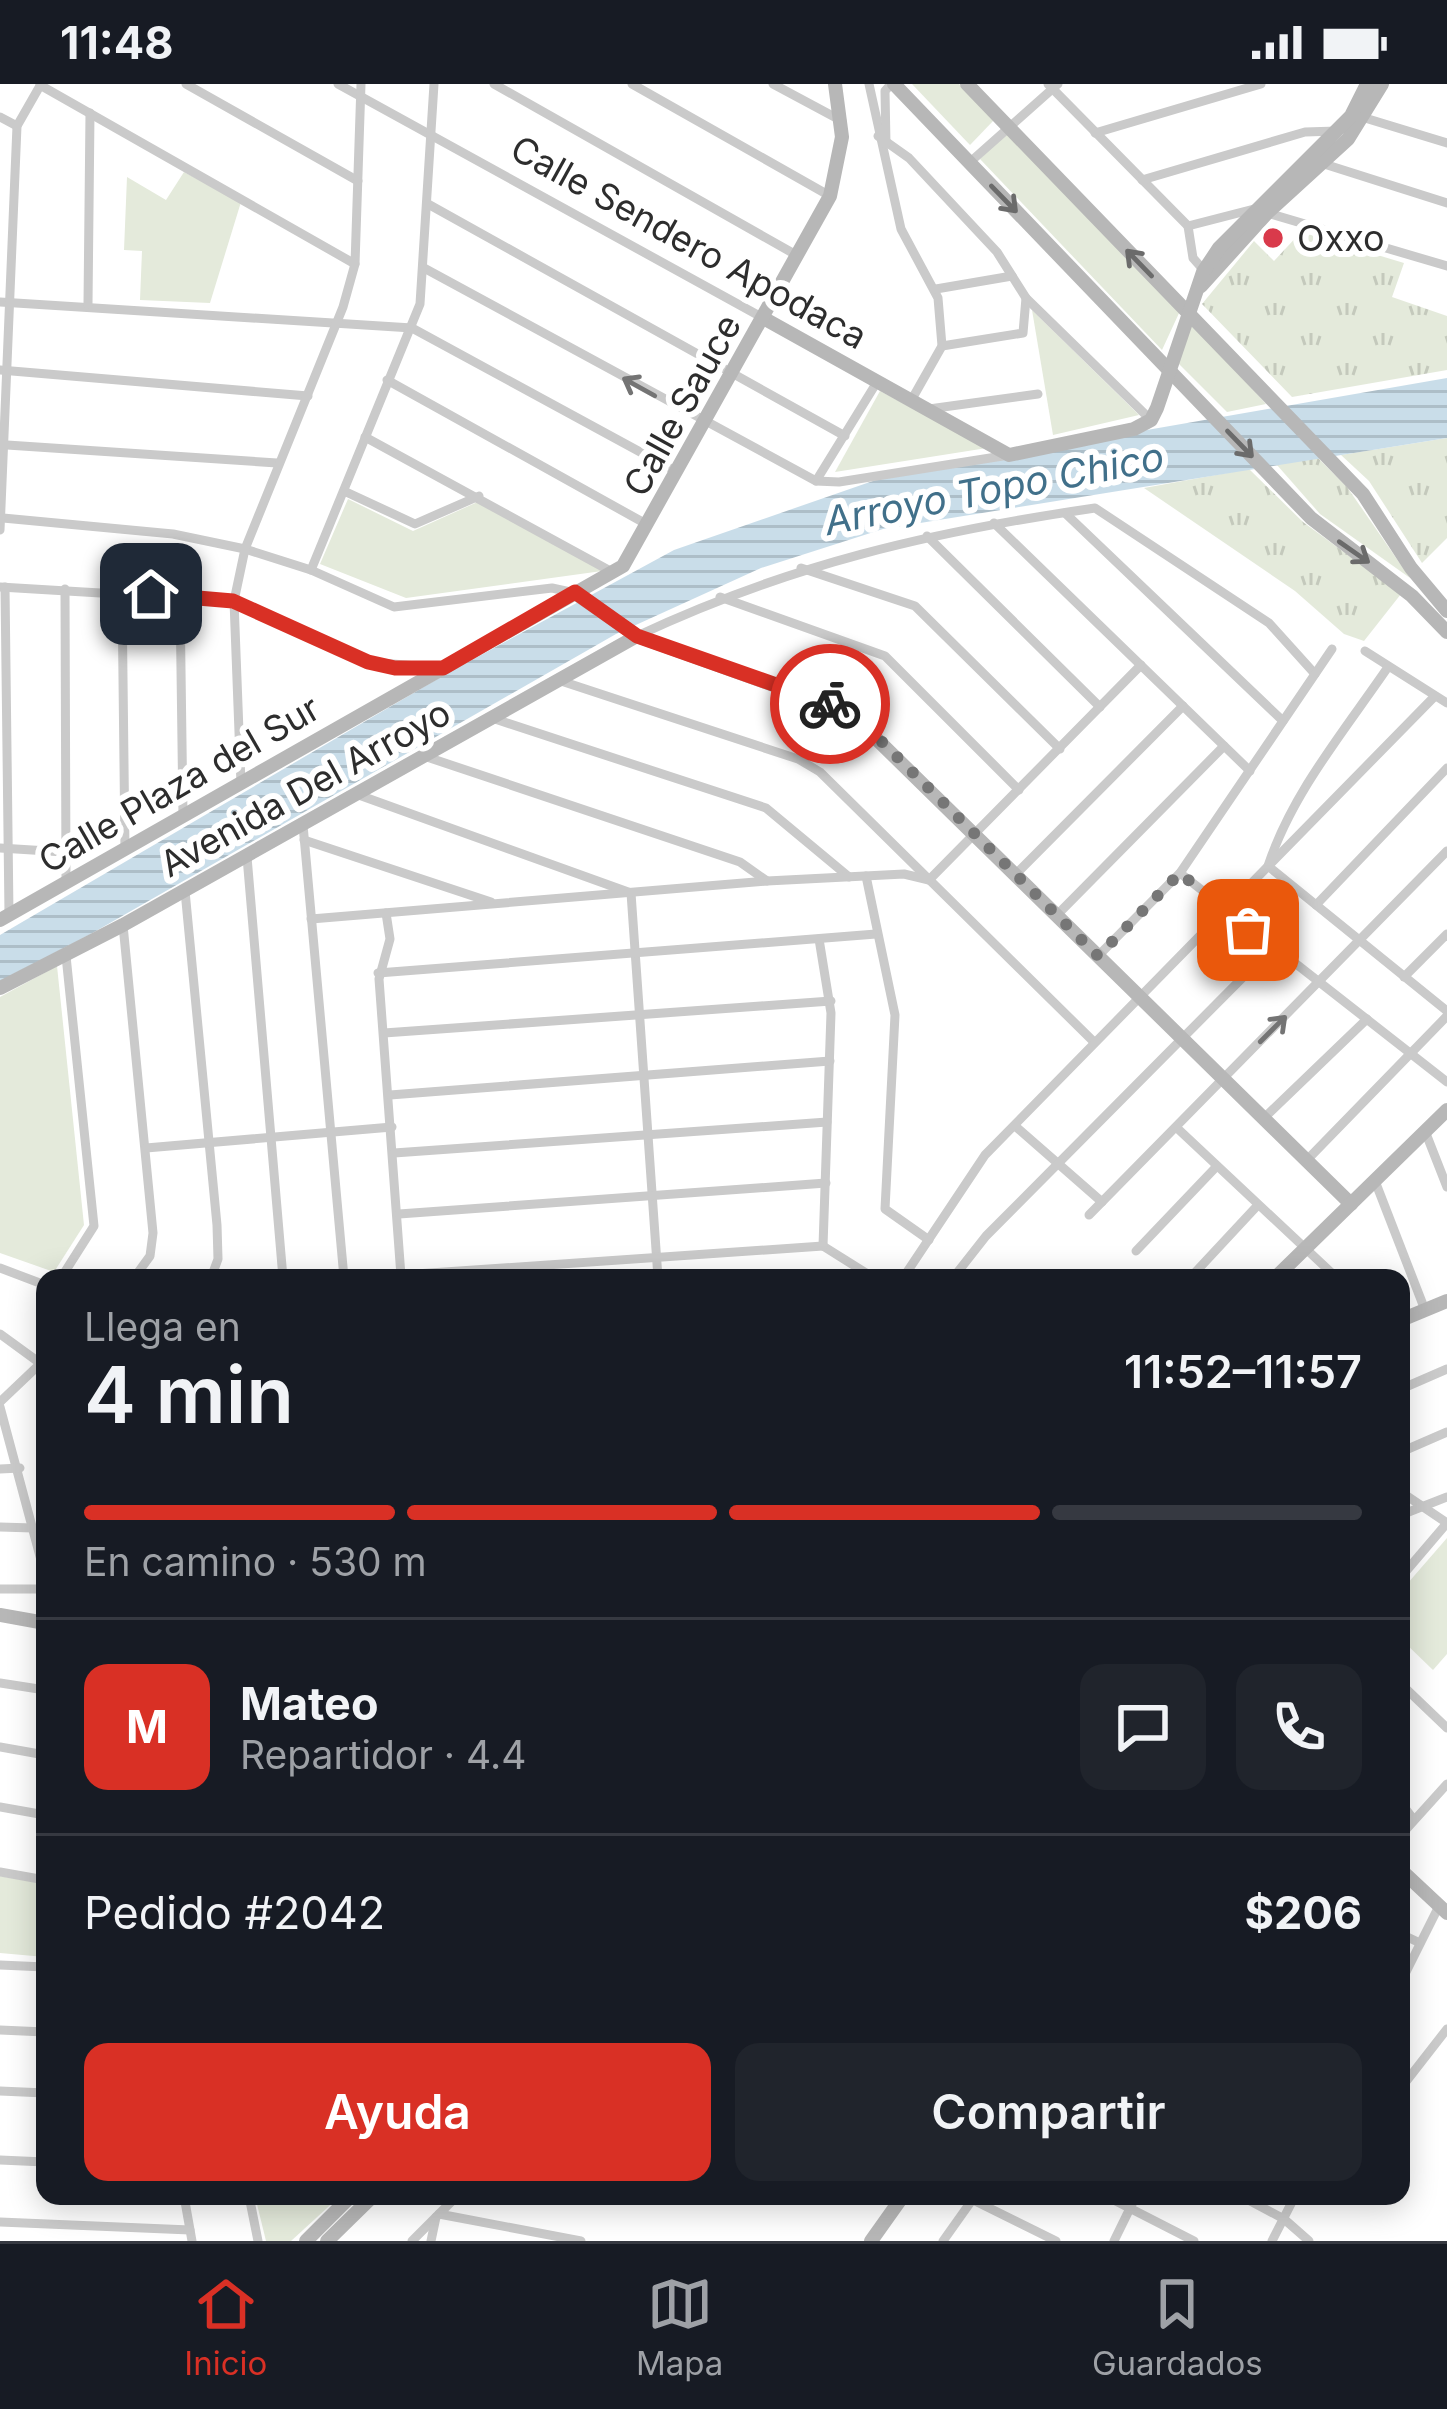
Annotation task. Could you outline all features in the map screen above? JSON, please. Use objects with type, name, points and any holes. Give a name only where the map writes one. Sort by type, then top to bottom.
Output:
[{"type":"street","points":[[186,84],[358,181]]},
{"type":"street","name":"Calle Sendero Apodaca","points":[[338,84],[361,90],[1010,455]]},
{"type":"street","points":[[311,570],[412,328],[424,268],[434,84]]},
{"type":"street","points":[[494,84],[798,256]]},
{"type":"street","points":[[632,84],[830,196]]},
{"type":"street","points":[[773,84],[842,121]]},
{"type":"street","name":"Calle Sauce","points":[[580,597],[629,560],[830,196],[840,158],[842,121],[835,84]]},
{"type":"street","points":[[869,84],[883,138],[977,230],[1026,298],[1150,420]]},
{"type":"street","points":[[912,400],[942,346],[936,289],[902,229],[884,155],[885,91],[892,84],[1326,532],[1395,582],[1447,632]]},
{"type":"street","points":[[1096,133],[1261,84]]},
{"type":"street","points":[[1318,161],[1367,84]]},
{"type":"street","points":[[424,268],[816,481],[838,482],[1010,455],[1135,429],[1150,420],[1205,279],[1261,210],[1366,118],[1382,84]]},
{"type":"street","points":[[355,263],[40,85],[17,126],[2,524],[173,534],[245,549],[311,570],[400,608],[552,587],[580,597],[630,633],[849,712],[1351,1204]]},
{"type":"street","points":[[970,85],[1371,504],[1411,568],[1447,611]]},
{"type":"street","points":[[970,163],[1052,85],[1188,226],[1193,258],[1205,279]]},
{"type":"street","points":[[241,784],[233,601],[245,549],[337,323],[355,263],[361,90]]},
{"type":"street","points":[[88,304],[90,112]]},
{"type":"street","points":[[0,117],[17,126]]},
{"type":"street","points":[[1366,118],[1447,143]]},
{"type":"street","points":[[1142,180],[1305,133],[1337,131]]},
{"type":"street","points":[[1318,161],[1447,203]]},
{"type":"street","points":[[0,170],[17,170]]},
{"type":"street","points":[[428,204],[844,436]]},
{"type":"street","points":[[1188,226],[1261,210],[1447,266]]},
{"type":"street","points":[[0,235],[14,235]]},
{"type":"street","points":[[936,289],[1012,276]]},
{"type":"street","points":[[942,346],[1025,332],[1026,298]]},
{"type":"street","points":[[0,302],[412,328],[679,473]]},
{"type":"street","points":[[5,370],[308,396]]},
{"type":"street","points":[[387,380],[648,525]]},
{"type":"street","points":[[816,481],[877,382]]},
{"type":"street","points":[[928,409],[1038,394]]},
{"type":"street","points":[[365,437],[614,573]]},
{"type":"street","points":[[5,438],[278,463]]},
{"type":"street","points":[[344,490],[415,524],[478,496]]},
{"type":"street","points":[[630,633],[801,568],[927,536],[1090,508],[1269,623],[1315,674]]},
{"type":"street","points":[[1065,513],[1282,721]]},
{"type":"street","points":[[994,523],[1250,771]]},
{"type":"street","points":[[927,536],[1100,707]]},
{"type":"street","points":[[801,568],[915,606],[1060,749]]},
{"type":"street","points":[[5,911],[2,587],[233,601],[368,662],[395,668],[443,668]]},
{"type":"street","points":[[65,589],[66,882]]},
{"type":"street","points":[[122,592],[124,850]]},
{"type":"street","points":[[180,596],[183,816]]},
{"type":"street","name":"Calle Plaza del Sur","points":[[5,911],[66,882],[443,668],[580,597]]},
{"type":"street","points":[[720,597],[885,656],[1019,790]]},
{"type":"street","name":"Avenida Del Arroyo","points":[[0,988],[303,832],[356,794],[558,680],[630,633]]},
{"type":"street","points":[[1098,956],[1180,873],[1332,649]]},
{"type":"street","points":[[1365,651],[1447,703]]},
{"type":"street","points":[[311,919],[767,881],[866,876],[929,880],[1141,665]]},
{"type":"street","points":[[1268,866],[1280,832],[1301,796],[1388,667]]},
{"type":"street","points":[[558,680],[798,759],[836,786],[1094,1042]]},
{"type":"street","points":[[909,1269],[974,1170],[1435,696]]},
{"type":"street","points":[[1014,876],[1183,706]]},
{"type":"street","points":[[492,718],[766,808],[849,877]]},
{"type":"street","points":[[1056,916],[1224,746]]},
{"type":"street","points":[[424,756],[727,857],[767,881]]},
{"type":"street","points":[[1316,905],[1447,769]]},
{"type":"street","points":[[356,794],[631,893]]},
{"type":"street","points":[[343,1269],[303,832],[496,904]]},
{"type":"street","points":[[4,848],[64,852]]},
{"type":"street","points":[[1089,1215],[1447,851]]},
{"type":"street","points":[[247,857],[282,1269]]},
{"type":"street","points":[[1268,866],[1447,1014],[1306,1161]]},
{"type":"street","points":[[1180,873],[1447,1082]]},
{"type":"street","points":[[866,876],[876,934],[892,986],[896,1049],[884,1206],[929,1240]]},
{"type":"street","points":[[185,891],[218,1249],[213,1269]]},
{"type":"street","points":[[631,893],[657,1269]]},
{"type":"street","points":[[386,913],[390,938],[378,973],[401,1269]]},
{"type":"street","points":[[123,926],[153,1245],[139,1269]]},
{"type":"street","points":[[378,973],[876,934]]},
{"type":"street","points":[[1404,977],[1447,934]]},
{"type":"street","points":[[819,939],[831,1001],[823,1246]]},
{"type":"street","points":[[959,1269],[975,1247],[1272,948]]},
{"type":"street","points":[[66,956],[94,1226],[67,1269]]},
{"type":"street","points":[[384,1033],[831,1001]]},
{"type":"street","points":[[1263,1119],[1366,1019]]},
{"type":"street","points":[[390,1095],[830,1061]]},
{"type":"street","points":[[1284,1269],[1447,1110]]},
{"type":"street","points":[[394,1153],[827,1122]]},
{"type":"street","points":[[1015,1126],[1102,1202]]},
{"type":"street","points":[[146,1148],[392,1127]]},
{"type":"street","points":[[1177,1128],[1326,1269]]},
{"type":"street","points":[[1425,1131],[1447,1187]]},
{"type":"street","points":[[1136,1251],[1217,1166]]},
{"type":"street","points":[[1376,1181],[1409,1269]]},
{"type":"street","points":[[399,1214],[826,1183]]},
{"type":"street","points":[[1198,1269],[1257,1206]]},
{"type":"street","points":[[495,1269],[823,1246],[860,1269]]},
{"type":"street","points":[[0,1268],[36,1282]]},
{"type":"street","points":[[1410,1271],[1425,1310]]},
{"type":"street","points":[[1410,1316],[1447,1301]]},
{"type":"street","points":[[0,1334],[36,1360]]},
{"type":"street","points":[[1410,1385],[1447,1370]]},
{"type":"street","points":[[36,1371],[0,1404],[36,1540]]},
{"type":"street","points":[[1410,1448],[1447,1432]]},
{"type":"street","points":[[0,1469],[20,1468]]},
{"type":"street","points":[[1410,1512],[1447,1497]]},
{"type":"street","points":[[1410,1498],[1447,1523],[1410,1566]]},
{"type":"street","points":[[0,1527],[33,1528]]},
{"type":"street","points":[[0,1588],[36,1589]]},
{"type":"street","points":[[0,1615],[36,1621]]},
{"type":"street","points":[[0,1683],[36,1689]]},
{"type":"street","points":[[1410,1697],[1447,1728]]},
{"type":"street","points":[[0,1747],[36,1753]]},
{"type":"street","points":[[1410,1825],[1447,1784]]},
{"type":"street","points":[[0,1807],[36,1813]]},
{"type":"street","points":[[1410,1815],[1414,1820]]},
{"type":"street","points":[[0,1872],[36,1878]]},
{"type":"street","points":[[1410,1878],[1443,1908],[1410,1964]]},
{"type":"street","points":[[1410,1938],[1420,1943]]},
{"type":"street","points":[[0,1965],[36,1967]]},
{"type":"street","points":[[0,2030],[36,2032]]},
{"type":"street","points":[[1410,2071],[1447,2030]]},
{"type":"street","points":[[0,2090],[36,2092]]},
{"type":"street","points":[[0,2160],[36,2162]]},
{"type":"street","points":[[0,2222],[191,2236],[186,2205]]},
{"type":"street","points":[[251,2205],[258,2241]]},
{"type":"street","points":[[306,2241],[340,2205]]},
{"type":"street","points":[[327,2241],[364,2205]]},
{"type":"street","points":[[412,2241],[448,2205]]},
{"type":"street","points":[[871,2241],[897,2205]]},
{"type":"street","points":[[943,2241],[966,2205]]},
{"type":"street","points":[[986,2205],[1056,2241]]},
{"type":"street","points":[[1124,2205],[1194,2241]]},
{"type":"street","points":[[1114,2241],[1132,2205]]},
{"type":"street","points":[[1258,2205],[1284,2219],[1309,2241]]},
{"type":"street","points":[[1272,2241],[1291,2205]]},
{"type":"street","points":[[431,2241],[438,2216]]},
{"type":"street","points":[[438,2216],[581,2241]]},
{"type":"green space","points":[[912,84],[959,84],[994,120],[970,145]]},
{"type":"green space","points":[[1008,131],[1180,311],[1162,350],[980,159]]},
{"type":"green space","points":[[184,172],[241,202],[210,303],[140,300],[142,251],[124,250],[127,177],[166,200]]},
{"type":"green space","points":[[1301,232],[1404,263],[1392,297],[1447,316],[1447,370],[1292,397],[1202,304],[1254,241],[1274,261]]},
{"type":"green space","points":[[1032,310],[1139,415],[1053,435]]},
{"type":"green space","points":[[1191,321],[1266,404],[1227,412],[1177,362]]},
{"type":"green space","points":[[880,391],[987,448],[835,472]]},
{"type":"green space","points":[[1447,438],[1447,538],[1422,563],[1369,481],[1341,455]]},
{"type":"green space","points":[[1315,455],[1347,487],[1410,578],[1320,514],[1277,465]]},
{"type":"green space","points":[[1249,469],[1303,522],[1401,594],[1364,641],[1344,634],[1295,591],[1144,488]]},
{"type":"green space","points":[[348,499],[413,531],[482,500],[602,571],[406,598],[320,564]]},
{"type":"green space","points":[[57,966],[84,1225],[56,1269],[0,1253],[0,997]]},
{"type":"green space","points":[[1447,1538],[1447,1654],[1433,1670],[1410,1648],[1410,1581]]},
{"type":"green space","points":[[0,1876],[36,1882],[36,1956],[0,1953]]},
{"type":"green space","points":[[257,2205],[330,2205],[291,2241],[266,2241]]},
{"type":"water","name":"Arroyo Topo Chico","points":[[1447,378],[1447,438],[883,529],[761,568],[616,634],[89,935],[0,981],[0,935],[446,674],[674,550],[893,474]]},
{"type":"way so far","points":[[830,704],[868,728],[1098,956],[1180,873],[1248,930]]},
{"type":"place","name":"Oxxo","points":[[1273,238]]},
{"type":"route","points":[[151,594],[233,601],[368,662],[395,668],[443,668],[575,592],[623,630],[830,704]]}]
